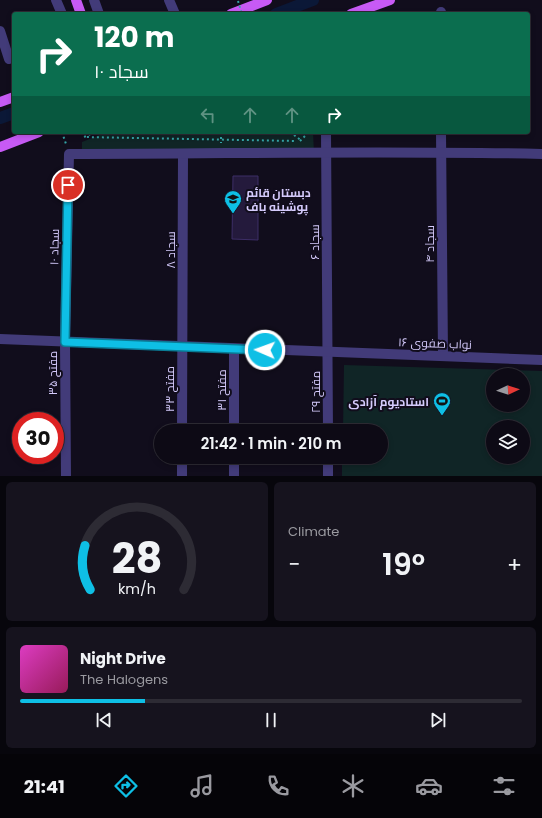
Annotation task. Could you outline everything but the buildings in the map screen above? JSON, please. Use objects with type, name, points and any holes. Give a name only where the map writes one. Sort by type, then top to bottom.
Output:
[{"type":"main road","points":[[76,0],[80,12]]},
{"type":"main road","points":[[236,12],[267,0]]},
{"type":"main road","points":[[357,12],[390,0]]},
{"type":"main road","points":[[0,102],[12,98]]},
{"type":"main road","points":[[0,147],[34,134]]},
{"type":"street","points":[[56,0],[61,12]]},
{"type":"street","points":[[94,0],[98,12]]},
{"type":"street","points":[[170,0],[174,12]]},
{"type":"street","points":[[0,31],[10,59]]},
{"type":"street","name":"سجاد ۶","points":[[326,134],[328,353]]},
{"type":"street","name":"سجاد ۴","points":[[441,134],[443,356]]},
{"type":"street","points":[[69,154],[326,152],[542,154]]},
{"type":"street","name":"سجاد ۱۰","points":[[65,342],[69,154]]},
{"type":"street","name":"سجاد ۸","points":[[182,347],[183,154]]},
{"type":"street","name":"نواب صفوی ۱۶","points":[[0,339],[328,353],[542,360]]},
{"type":"street","name":"مفتح ۳۵","points":[[65,342],[66,476]]},
{"type":"street","name":"مفتح ۳۳","points":[[182,347],[182,424]]},
{"type":"street","name":"مفتح ۳۱","points":[[234,349],[234,424]]},
{"type":"street","name":"مفتح ۲۹","points":[[328,353],[328,424]]},
{"type":"street","points":[[182,464],[182,476]]},
{"type":"street","points":[[234,464],[234,476]]},
{"type":"street","points":[[328,464],[328,476]]},
{"type":"path","points":[[238,1],[241,12]]},
{"type":"path","points":[[63,134],[69,154]]},
{"type":"path","points":[[91,134],[84,137],[302,141]]},
{"type":"path","points":[[293,134],[302,141]]},
{"type":"path","points":[[302,141],[306,135]]},
{"type":"green space","points":[[102,134],[313,134],[314,153],[82,151],[82,142]]},
{"type":"green space","name":"استادیوم آزادی","points":[[344,365],[486,369],[486,412],[530,412],[530,371],[542,371],[542,476],[342,476],[342,464],[388,464],[388,424],[343,424]]},
{"type":"waterway","points":[[281,12],[313,0]]},
{"type":"waterway","points":[[0,118],[12,114]]},
{"type":"place","name":"دبستان قائم پوشینه باف","points":[[233,214]]},
{"type":"place","name":"استادیوم آزادی","points":[[442,416]]},
{"type":"route","points":[[68,185],[65,342],[265,350]]}]
